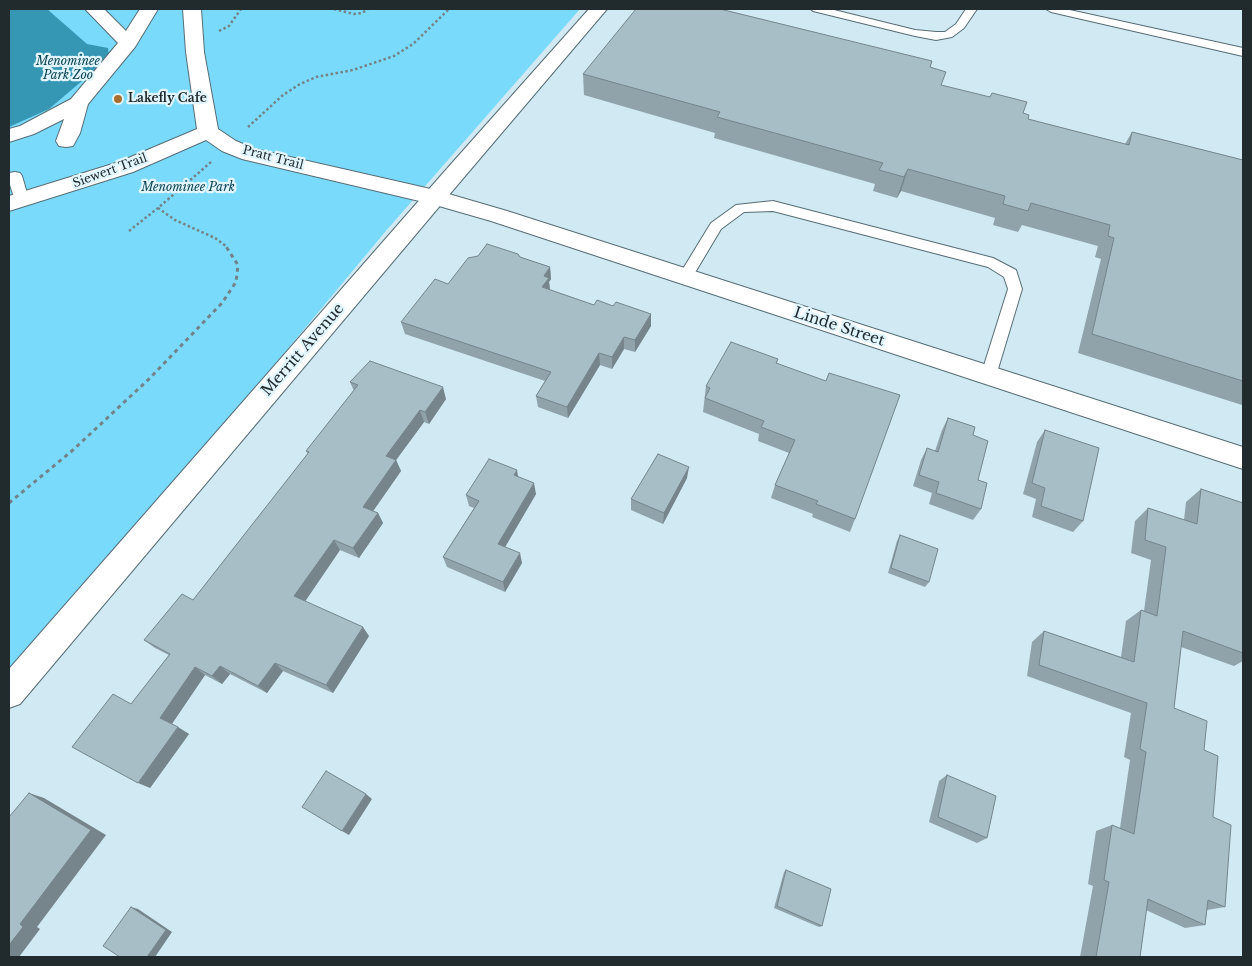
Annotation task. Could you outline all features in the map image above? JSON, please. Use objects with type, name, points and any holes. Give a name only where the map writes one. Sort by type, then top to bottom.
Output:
[{"type":"street","points":[[94,9],[128,43]]},
{"type":"street","points":[[9,136],[27,130],[78,102],[128,43],[149,9]]},
{"type":"street","points":[[192,9],[195,52],[208,132]]},
{"type":"street","name":"Merritt Avenue","points":[[9,693],[434,197],[598,9]]},
{"type":"street","points":[[66,141],[78,102]]},
{"type":"street","name":"Pratt Trail","points":[[208,132],[229,146],[249,154],[434,197]]},
{"type":"street","name":"Siewert Trail","points":[[16,202],[126,167],[208,132]]},
{"type":"street","name":"Linde Street","points":[[434,197],[1243,458]]},
{"type":"lane","points":[[817,9],[936,36],[948,35],[960,26],[971,9]]},
{"type":"lane","points":[[1051,9],[1243,52]]},
{"type":"lane","points":[[9,178],[15,176],[16,202]]},
{"type":"lane","points":[[685,277],[716,226],[741,208],[772,206],[994,263],[1011,274],[1015,289],[989,375]]},
{"type":"path","points":[[334,9],[354,14],[362,13],[368,9]]},
{"type":"path","points":[[129,231],[229,146],[265,110],[300,84],[316,77],[353,70],[394,56],[413,44],[447,9]]},
{"type":"path","points":[[9,503],[73,450],[150,378],[222,303],[236,282],[238,266],[234,255],[226,246],[215,238],[175,220],[158,208]]},
{"type":"green space","name":"Menominee Park","points":[[9,9],[580,9],[385,232],[9,684]]},
{"type":"shaded area","points":[[9,9],[47,9],[87,44],[108,48],[109,55],[102,64],[49,109],[9,127]]},
{"type":"building","points":[[636,9],[720,9],[932,61],[930,67],[946,72],[941,85],[990,97],[992,93],[1027,102],[1023,113],[1029,115],[1028,119],[1129,145],[1132,132],[1243,160],[1243,381],[1092,334],[1114,238],[1108,236],[1110,225],[1031,203],[1028,211],[1003,204],[1005,196],[908,169],[904,177],[879,170],[883,163],[717,117],[720,112],[583,74]]},
{"type":"building","points":[[487,244],[550,267],[544,276],[549,278],[542,287],[594,305],[597,300],[613,306],[616,302],[651,314],[635,340],[624,337],[612,357],[599,353],[567,407],[536,396],[551,372],[401,322],[435,279],[448,284],[468,258],[478,256]]},
{"type":"building","points":[[731,342],[778,359],[776,363],[826,381],[829,373],[900,395],[855,519],[816,504],[818,501],[775,485],[795,440],[761,427],[764,421],[705,398],[710,388],[706,386]]},
{"type":"building","points":[[370,361],[443,387],[425,412],[420,410],[386,456],[396,460],[363,507],[378,513],[353,548],[334,540],[294,596],[363,627],[326,685],[275,663],[258,686],[220,666],[212,676],[195,667],[160,718],[178,727],[138,783],[72,747],[113,694],[131,704],[170,654],[144,640],[182,594],[193,600],[309,452],[306,451],[358,385],[350,382]]},
{"type":"building","points":[[948,418],[975,427],[973,435],[988,441],[978,480],[987,483],[981,509],[936,493],[939,482],[919,475],[927,448],[938,452]]},
{"type":"building","points":[[1045,430],[1099,448],[1083,521],[1041,506],[1045,488],[1032,483]]},
{"type":"building","points":[[658,454],[689,467],[664,513],[631,499]]},
{"type":"building","points":[[489,459],[517,470],[514,475],[534,483],[498,544],[520,553],[503,582],[443,557],[479,501],[466,495]]},
{"type":"building","points":[[1201,489],[1243,503],[1243,653],[1183,631],[1174,708],[1207,721],[1204,750],[1218,756],[1213,817],[1231,825],[1225,907],[1208,900],[1205,925],[1148,899],[1140,957],[1096,957],[1109,882],[1104,880],[1112,825],[1134,834],[1146,752],[1140,749],[1147,703],[1039,665],[1044,631],[1134,662],[1141,610],[1157,616],[1166,547],[1145,540],[1148,508],[1197,524]]},
{"type":"building","points":[[900,535],[938,549],[929,582],[891,568]]},
{"type":"building","points":[[326,771],[366,794],[342,831],[302,807]]},
{"type":"building","points":[[947,775],[996,796],[987,838],[938,817]]},
{"type":"building","points":[[29,793],[91,830],[20,924],[23,927],[9,945],[9,817]]},
{"type":"building","points":[[786,870],[831,889],[822,926],[777,906]]},
{"type":"building","points":[[131,907],[166,930],[147,957],[120,957],[103,946]]},
{"type":"place","name":"Lakefly Cafe","points":[[118,99]]},
{"type":"park label","name":"Menominee Park Zoo","points":[[68,69]]}]
